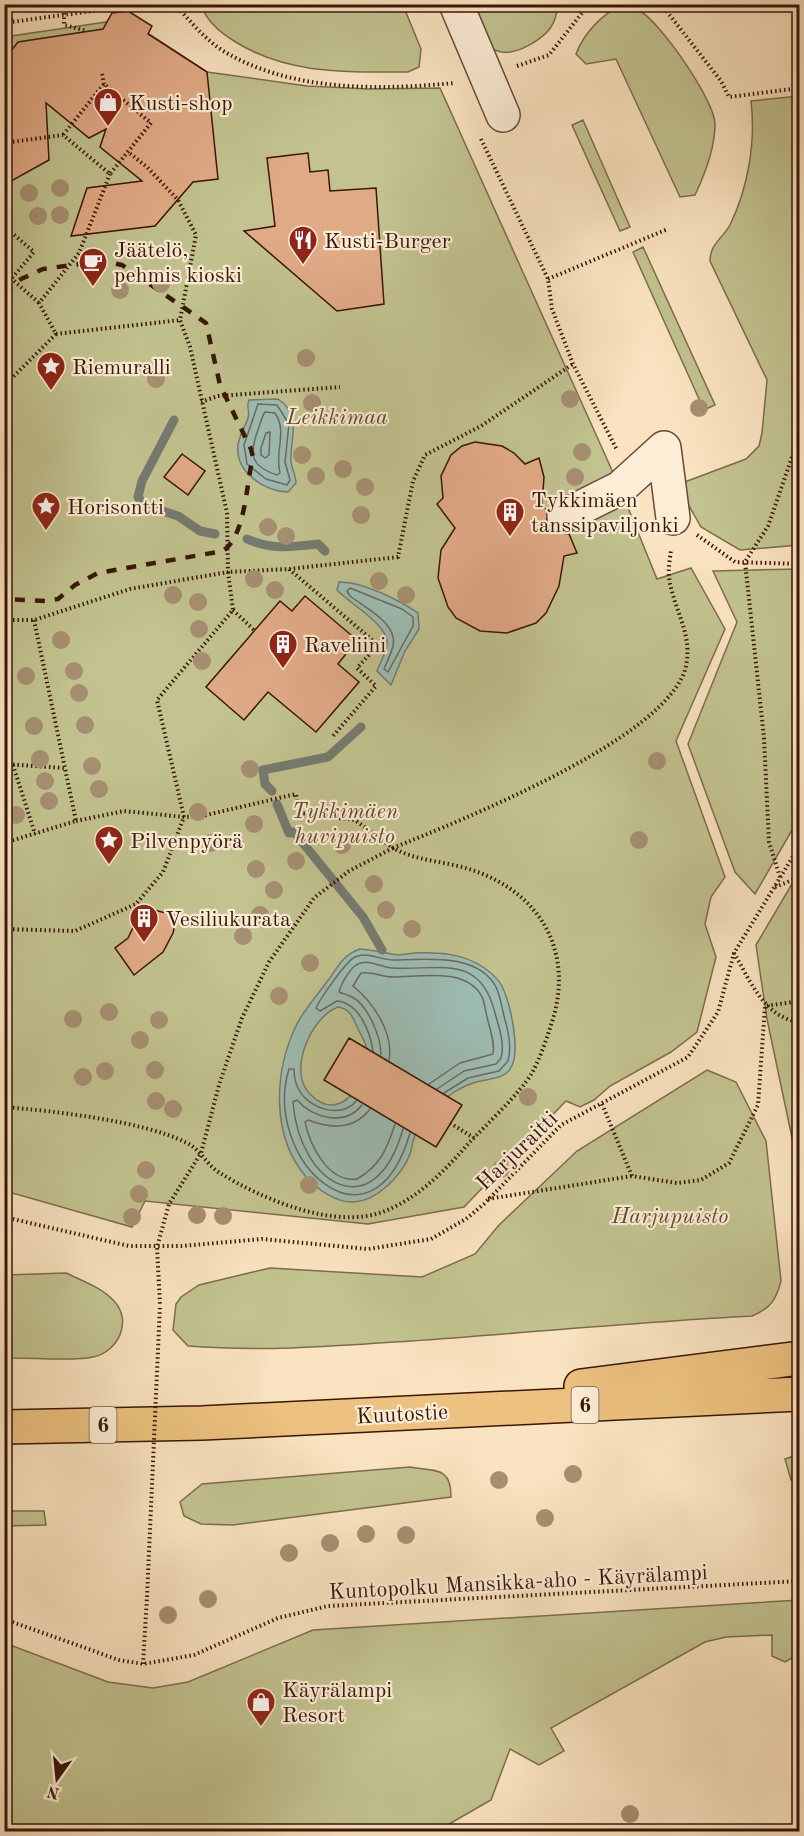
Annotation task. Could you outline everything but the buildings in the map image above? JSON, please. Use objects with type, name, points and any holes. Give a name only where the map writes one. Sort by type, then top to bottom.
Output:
[{"type":"highway","points":[[371,1415],[800,1358]]},
{"type":"highway","name":"Kuutostie","points":[[4,1427],[202,1423],[800,1395]]},
{"type":"street","points":[[456,4],[472,85],[491,125]]},
{"type":"street","points":[[564,516],[620,488],[664,448],[673,518]]},
{"type":"path","points":[[64,4],[64,25],[87,31]]},
{"type":"path","points":[[4,22],[144,4]]},
{"type":"path","points":[[175,4],[205,36],[224,51],[279,75],[319,83],[472,85],[549,55],[589,4]]},
{"type":"path","points":[[661,4],[721,81],[729,97],[800,88]]},
{"type":"path","points":[[4,14],[14,21]]},
{"type":"path","points":[[449,73],[453,83]]},
{"type":"path","points":[[39,303],[79,253],[110,174],[151,123],[104,84],[102,74]]},
{"type":"path","points":[[453,83],[472,85]]},
{"type":"path","points":[[4,143],[63,135],[104,84]]},
{"type":"path","points":[[491,125],[548,279],[552,309],[573,364],[597,415],[632,476]]},
{"type":"path","points":[[63,135],[110,174]]},
{"type":"path","points":[[128,152],[147,167],[178,200],[196,235],[180,320],[190,347],[227,513],[228,572],[233,610],[255,631]]},
{"type":"path","points":[[4,226],[34,252],[12,278]]},
{"type":"path","points":[[548,279],[668,229]]},
{"type":"path","points":[[4,272],[39,303],[56,334]]},
{"type":"path","points":[[4,386],[56,334],[180,320]]},
{"type":"path","points":[[4,620],[34,620],[130,589],[228,572],[289,569],[398,557],[413,481],[425,455],[481,426],[573,364]]},
{"type":"path","points":[[201,402],[218,396],[340,387]]},
{"type":"path","points":[[780,877],[769,842],[764,738],[745,562],[751,549],[768,526],[800,434]]},
{"type":"path","points":[[673,518],[735,562],[800,564]]},
{"type":"path","points":[[143,1664],[160,1305],[157,1247],[169,1204],[201,1153],[219,1085],[242,1018],[269,962],[314,898],[349,871],[393,848],[545,779],[616,742],[656,712],[686,668],[689,639],[669,577],[673,518]]},
{"type":"path","points":[[289,569],[378,645],[357,668],[376,686],[333,736]]},
{"type":"path","points":[[4,929],[75,931],[136,904],[162,872],[184,817],[157,700],[233,610]]},
{"type":"path","points":[[34,620],[76,821]]},
{"type":"path","points":[[4,764],[64,768]]},
{"type":"path","points":[[13,765],[35,834]]},
{"type":"path","points":[[4,843],[76,821],[124,811],[184,817],[202,816],[296,794],[299,813],[355,820],[393,848],[408,856],[473,870],[503,882],[536,912],[550,932],[557,954],[559,993],[546,1041],[531,1075],[441,1175],[408,1199],[384,1212],[347,1218],[311,1212],[260,1196],[216,1172],[201,1153],[185,1142],[143,1129],[61,1113],[4,1107]]},
{"type":"path","name":"Harjuraitti","points":[[4,1217],[129,1246],[157,1247],[262,1239],[368,1249],[431,1239],[466,1219],[561,1125],[688,1058],[718,1012],[734,952],[800,845]]},
{"type":"path","points":[[774,887],[800,877]]},
{"type":"path","points":[[734,952],[765,1005],[792,1021],[800,1022]]},
{"type":"path","points":[[765,1005],[800,1001]]},
{"type":"path","points":[[488,1199],[632,1176],[677,1183],[701,1180],[729,1163],[758,1105],[765,1005]]},
{"type":"path","points":[[602,1104],[632,1176]]},
{"type":"path","points":[[450,1123],[474,1138]]},
{"type":"path","name":"Kuntopolku Mansikka-aho - Käyrälampi","points":[[4,1619],[119,1660],[143,1664],[194,1655],[278,1618],[328,1606],[800,1581]]},
{"type":"green space","points":[[623,4],[640,11],[661,30],[697,81],[713,113],[715,133],[706,170],[695,195],[680,197],[616,59],[586,64],[576,54],[595,25],[608,13]]},
{"type":"green space","points":[[201,5],[403,5],[421,49],[419,67],[408,72],[341,71],[297,66],[275,60],[254,52],[224,34],[210,21]]},
{"type":"green space","points":[[473,5],[558,5],[554,22],[540,38],[524,48],[506,52],[498,51],[488,43]]},
{"type":"green space","name":"Tykkimäen huvipuisto","points":[[126,19],[207,72],[307,86],[368,89],[440,88],[620,488],[657,579],[691,568],[725,629],[676,741],[725,877],[711,897],[705,924],[716,957],[697,1032],[671,1052],[610,1086],[594,1100],[580,1107],[566,1101],[464,1207],[368,1224],[145,1201],[132,1227],[5,1191],[5,37]]},
{"type":"green space","points":[[799,96],[799,545],[740,550],[701,527],[688,504],[682,483],[746,459],[759,446],[762,433],[767,380],[710,261],[712,250],[730,225],[742,196],[751,148],[751,101]]},
{"type":"green space","points":[[583,120],[630,227],[620,231],[572,125]]},
{"type":"green space","points":[[643,247],[715,405],[704,410],[633,252]]},
{"type":"green space","points":[[799,569],[799,818],[755,894],[735,872],[688,744],[737,622],[713,571]]},
{"type":"green space","points":[[799,872],[799,1171],[767,1019],[756,945]]},
{"type":"green space","name":"Harjupuisto","points":[[707,1070],[736,1082],[766,1141],[781,1281],[772,1303],[752,1316],[300,1348],[188,1346],[173,1330],[176,1304],[181,1297],[199,1285],[270,1268],[422,1277],[475,1254],[499,1225],[577,1151]]},
{"type":"green space","points":[[66,1273],[109,1296],[120,1309],[122,1326],[116,1342],[110,1349],[93,1357],[5,1358],[5,1275]]},
{"type":"green space","points":[[799,1454],[799,1480],[791,1480],[785,1459]]},
{"type":"green space","points":[[410,1467],[440,1472],[445,1475],[451,1497],[233,1525],[201,1524],[184,1516],[180,1502],[202,1484]]},
{"type":"green space","points":[[4,1511],[44,1511],[46,1525],[5,1526]]},
{"type":"green space","name":"Käyrälampi Resort","points":[[799,1600],[799,1654],[785,1662],[772,1656],[772,1635],[726,1637],[705,1642],[551,1728],[564,1751],[539,1765],[510,1749],[491,1800],[437,1831],[5,1831],[5,1643],[108,1682],[153,1688],[188,1682],[313,1630]]},
{"type":"water","points":[[278,399],[286,405],[294,426],[291,460],[296,483],[288,492],[261,484],[246,471],[238,455],[238,445],[249,413],[249,400]]},
{"type":"water","points":[[339,582],[369,588],[418,613],[419,629],[405,651],[391,685],[377,671],[387,644],[386,637],[376,622],[337,590]]},
{"type":"water","points":[[360,949],[397,955],[441,953],[475,962],[491,973],[502,986],[514,1028],[515,1052],[510,1069],[505,1074],[465,1086],[436,1106],[421,1124],[406,1162],[388,1186],[363,1201],[348,1202],[328,1195],[317,1187],[295,1162],[282,1125],[280,1085],[288,1046],[298,1022],[340,963]],"holes":[[[338,1007],[351,1015],[367,1050],[363,1075],[358,1086],[342,1103],[331,1105],[320,1102],[309,1093],[303,1083],[301,1071],[302,1058],[311,1033],[319,1021]]]},
{"type":"waterway","points":[[174,420],[142,481],[138,497],[144,505],[178,516],[200,531],[215,534]]},
{"type":"waterway","points":[[247,539],[273,546],[318,544],[325,551]]},
{"type":"waterway","points":[[272,791],[265,784],[263,770],[328,757],[361,727]]},
{"type":"waterway","points":[[277,804],[289,833],[294,832],[363,917],[382,950]]},
{"type":"railway","points":[[4,293],[21,279],[43,269],[102,261],[122,265],[206,323],[220,385],[253,457],[241,521],[231,543],[223,551],[98,573],[75,585],[58,599],[46,601],[4,599]]},
{"type":"place","name":"Kusti-shop","points":[[108,128]]},
{"type":"place","name":"Kusti-Burger","points":[[303,266]]},
{"type":"place","name":"Jäätelö, pehmis kioski","points":[[93,288]]},
{"type":"place","name":"Riemuralli","points":[[51,392]]},
{"type":"place","name":"Horisontti","points":[[46,532]]},
{"type":"place","name":"Tykkimäen tanssipaviljonki","points":[[510,538]]},
{"type":"place","name":"Raveliini","points":[[283,670]]},
{"type":"place","name":"Pilvenpyörä","points":[[109,866]]},
{"type":"place","name":"Vesiliukurata","points":[[144,944]]},
{"type":"place","name":"Käyrälampi Resort","points":[[261,1728]]},
{"type":"park label","name":"Leikkimaa","points":[[337,416]]}]
